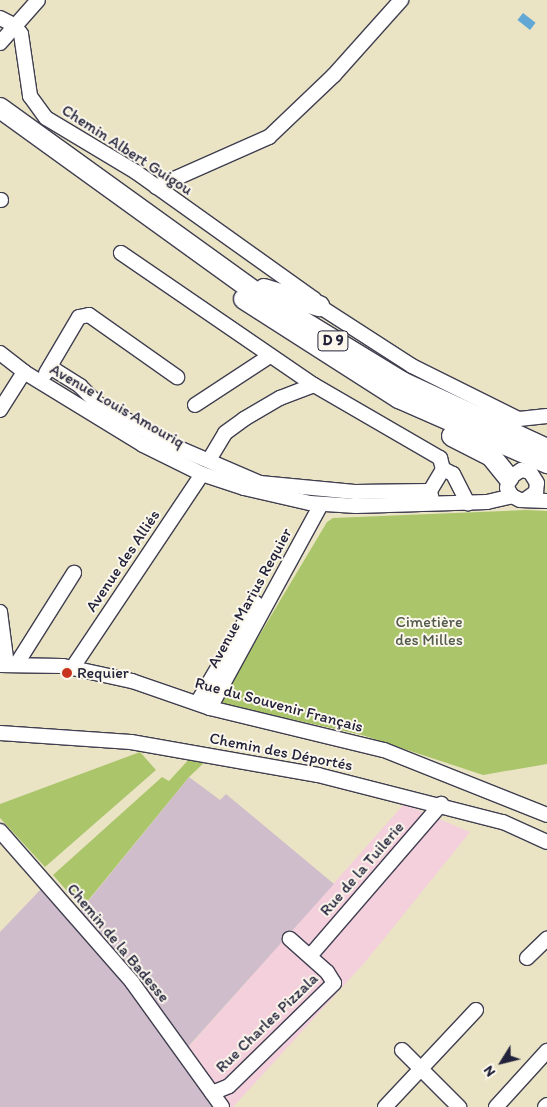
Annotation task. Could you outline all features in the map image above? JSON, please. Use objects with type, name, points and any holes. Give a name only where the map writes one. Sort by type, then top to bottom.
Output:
[{"type":"highway","name":"D 9","points":[[0,108],[258,294],[402,382],[543,473]]},
{"type":"highway","name":"D 9","points":[[0,124],[266,315],[398,398],[543,473]]},
{"type":"highway","points":[[136,205],[198,242],[267,291],[323,309]]},
{"type":"highway","name":"D 9","points":[[266,315],[316,358],[386,404],[491,456],[509,486]]},
{"type":"street","points":[[0,43],[38,0]]},
{"type":"street","points":[[156,187],[269,137],[334,75],[401,0]]},
{"type":"street","points":[[0,18],[14,25]]},
{"type":"street","name":"Chemin Albert Guigou","points":[[14,25],[24,48],[24,73],[30,96],[46,118],[156,187],[260,263],[314,298],[323,309],[412,366],[472,398],[519,419],[547,416]]},
{"type":"street","points":[[50,367],[80,386],[96,403],[168,443],[260,483],[431,498],[443,469],[440,458],[314,385],[121,253]]},
{"type":"street","name":"Chemin Albert Guigou","points":[[260,263],[279,283],[280,295]]},
{"type":"street","points":[[39,381],[50,367],[79,317],[89,315],[177,377]]},
{"type":"street","name":"Avenue Louis Amouriq","points":[[0,354],[24,372],[143,446],[202,474],[253,491],[316,504],[431,498],[468,503],[487,502],[509,486]]},
{"type":"street","points":[[195,405],[270,356]]},
{"type":"street","points":[[0,410],[24,372]]},
{"type":"street","points":[[210,460],[226,433],[244,418],[280,398],[314,385]]},
{"type":"street","points":[[443,469],[453,474],[468,503]]},
{"type":"street","points":[[525,500],[533,496],[543,473],[521,470],[509,486],[525,500],[547,501]]},
{"type":"street","name":"Avenue des Alliés","points":[[73,667],[202,474]]},
{"type":"street","name":"Avenue Marius Requier","points":[[204,705],[316,504]]},
{"type":"street","points":[[7,665],[74,573]]},
{"type":"street","points":[[0,612],[7,665]]},
{"type":"street","name":"Rue du Souvenir Français","points":[[7,665],[73,667],[132,681],[204,705],[384,750],[474,784],[547,815]]},
{"type":"street","name":"Chemin des Déportés","points":[[0,733],[96,738],[165,747],[318,775],[441,804],[503,822],[547,842]]},
{"type":"street","name":"Rue de la Tuilerie","points":[[310,956],[441,804]]},
{"type":"street","name":"Chemin de la Badesse","points":[[0,831],[132,982],[222,1107]]},
{"type":"street","points":[[290,938],[310,956]]},
{"type":"street","points":[[527,958],[547,939]]},
{"type":"street","name":"Rue Charles Pizzala","points":[[212,1092],[229,1086],[330,990],[334,983],[327,972],[310,956]]},
{"type":"street","points":[[385,1107],[476,1010]]},
{"type":"street","points":[[402,1050],[459,1107]]},
{"type":"street","points":[[496,1107],[547,1051]]},
{"type":"shaded area","points":[[189,777],[220,800],[226,794],[334,884],[178,1058],[215,1107],[0,1107],[0,932],[42,888],[72,921]]},
{"type":"shaded area","points":[[404,804],[470,832],[366,961],[233,1107],[215,1107],[178,1059]]},
{"type":"green space","name":"Cimetière des Milles","points":[[526,510],[547,511],[547,764],[483,775],[362,735],[219,703],[327,522],[333,518]]},
{"type":"green space","points":[[140,752],[156,770],[45,867],[0,818],[0,804]]},
{"type":"green space","points":[[191,757],[208,759],[189,777],[82,908],[53,875],[162,777],[169,781]]},
{"type":"water","points":[[523,13],[536,23],[530,30],[517,20]]},
{"type":"place","name":"Requier","points":[[67,673]]}]
